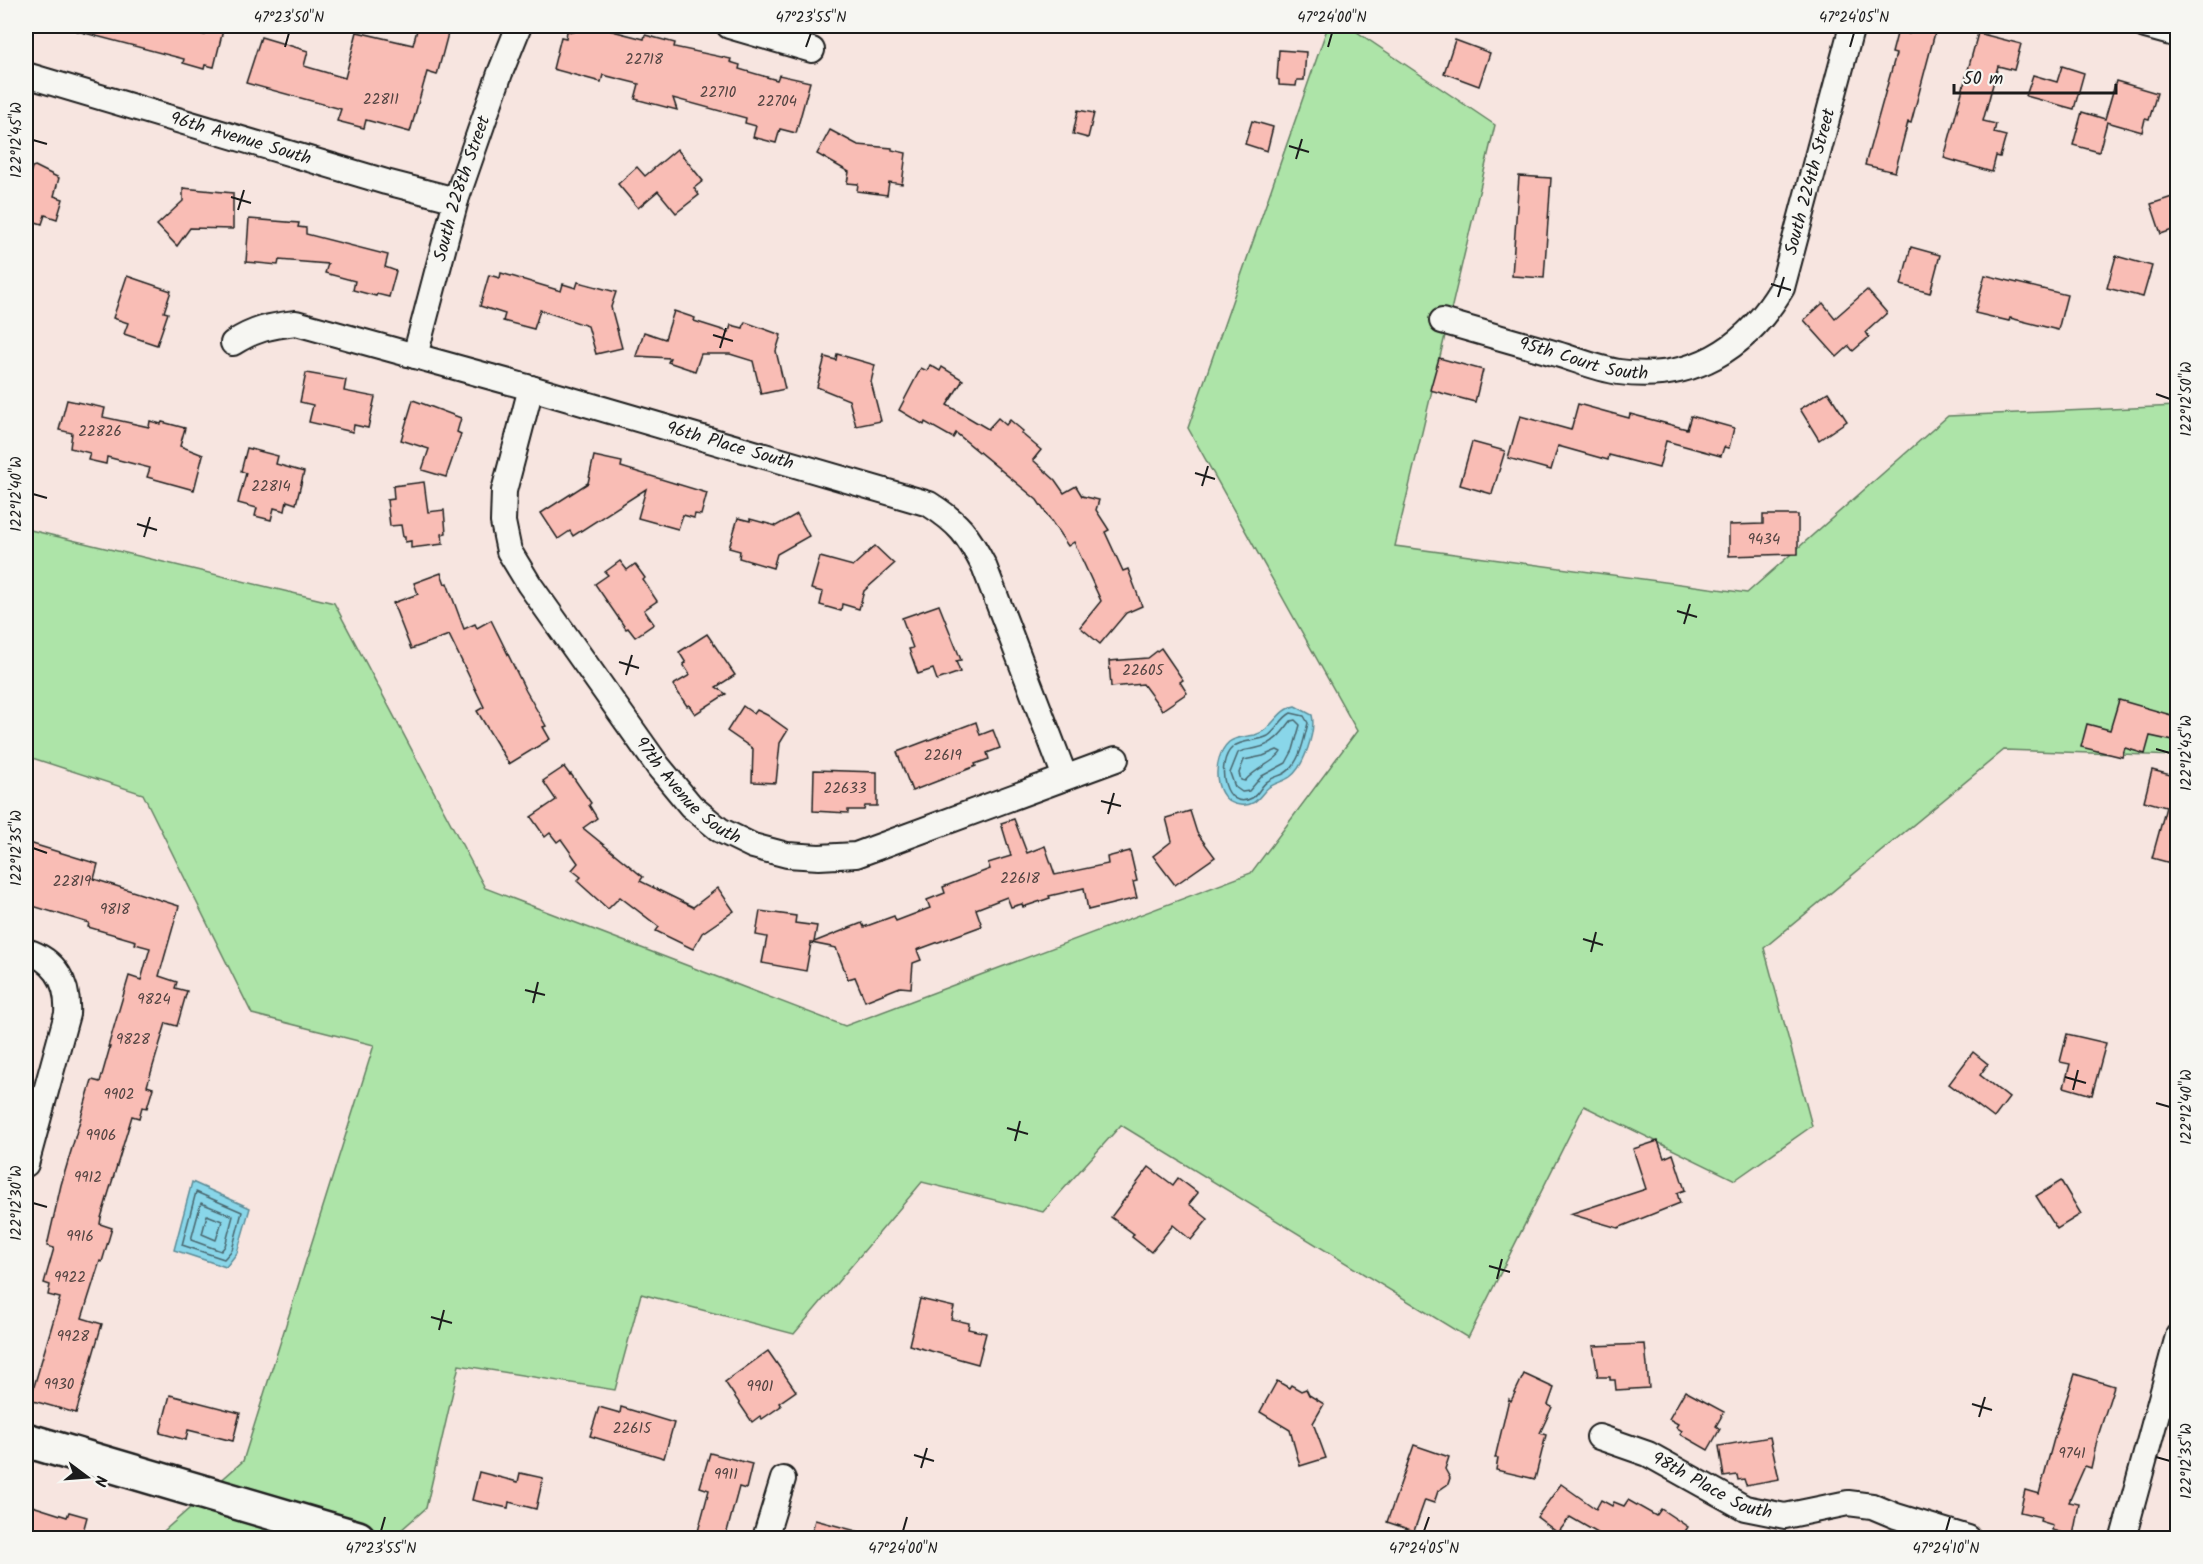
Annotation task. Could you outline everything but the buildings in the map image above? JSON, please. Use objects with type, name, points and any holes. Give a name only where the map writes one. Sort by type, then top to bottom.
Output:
[{"type":"street","name":"South 228th Street","points":[[415,356],[456,200],[500,73],[519,26]]},
{"type":"street","points":[[729,26],[812,50]]},
{"type":"street","name":"South 224th Street","points":[[1725,352],[1769,310],[1782,288],[1852,26]]},
{"type":"street","points":[[2145,26],[2178,35]]},
{"type":"street","name":"96th Avenue South","points":[[26,75],[386,182],[456,200]]},
{"type":"street","name":"95th Court South","points":[[1442,321],[1616,371],[1667,374],[1694,366],[1725,352]]},
{"type":"street","name":"96th Place South","points":[[233,343],[248,333],[267,326],[296,323],[531,388],[929,504],[951,518],[970,538],[984,566],[1065,777]]},
{"type":"street","name":"97th Avenue South","points":[[531,388],[504,491],[503,522],[509,551],[529,584],[658,765],[691,806],[720,830],[753,846],[788,855],[856,855],[1116,759]]},
{"type":"street","points":[[26,951],[38,955],[53,967],[62,979],[68,998],[67,1014],[26,1164]]},
{"type":"street","points":[[2123,1539],[2178,1336]]},
{"type":"street","name":"98th Place South","points":[[1599,1437],[1648,1454],[1745,1508],[1785,1515],[1848,1503],[1872,1506],[1968,1539]]},
{"type":"street","points":[[26,1440],[358,1539]]},
{"type":"street","points":[[765,1539],[783,1479]]},
{"type":"green space","points":[[1328,26],[1348,26],[1495,125],[1395,546],[1747,593],[1948,416],[2177,406],[2177,756],[2004,750],[1764,948],[1812,1126],[1735,1180],[1584,1106],[1468,1338],[1121,1125],[1043,1212],[922,1182],[794,1334],[641,1294],[615,1390],[459,1365],[426,1508],[392,1538],[156,1538],[243,1461],[374,1045],[252,1014],[143,794],[26,756],[26,529],[334,603],[485,888],[845,1026],[1251,873],[1357,731],[1188,428]]},
{"type":"water","points":[[1295,706],[1312,715],[1313,722],[1310,739],[1300,765],[1290,777],[1269,787],[1254,802],[1240,805],[1231,802],[1219,788],[1217,778],[1219,758],[1223,749],[1235,739],[1261,732],[1284,711]]},
{"type":"water","points":[[192,1182],[250,1208],[237,1253],[226,1267],[174,1250]]}]
